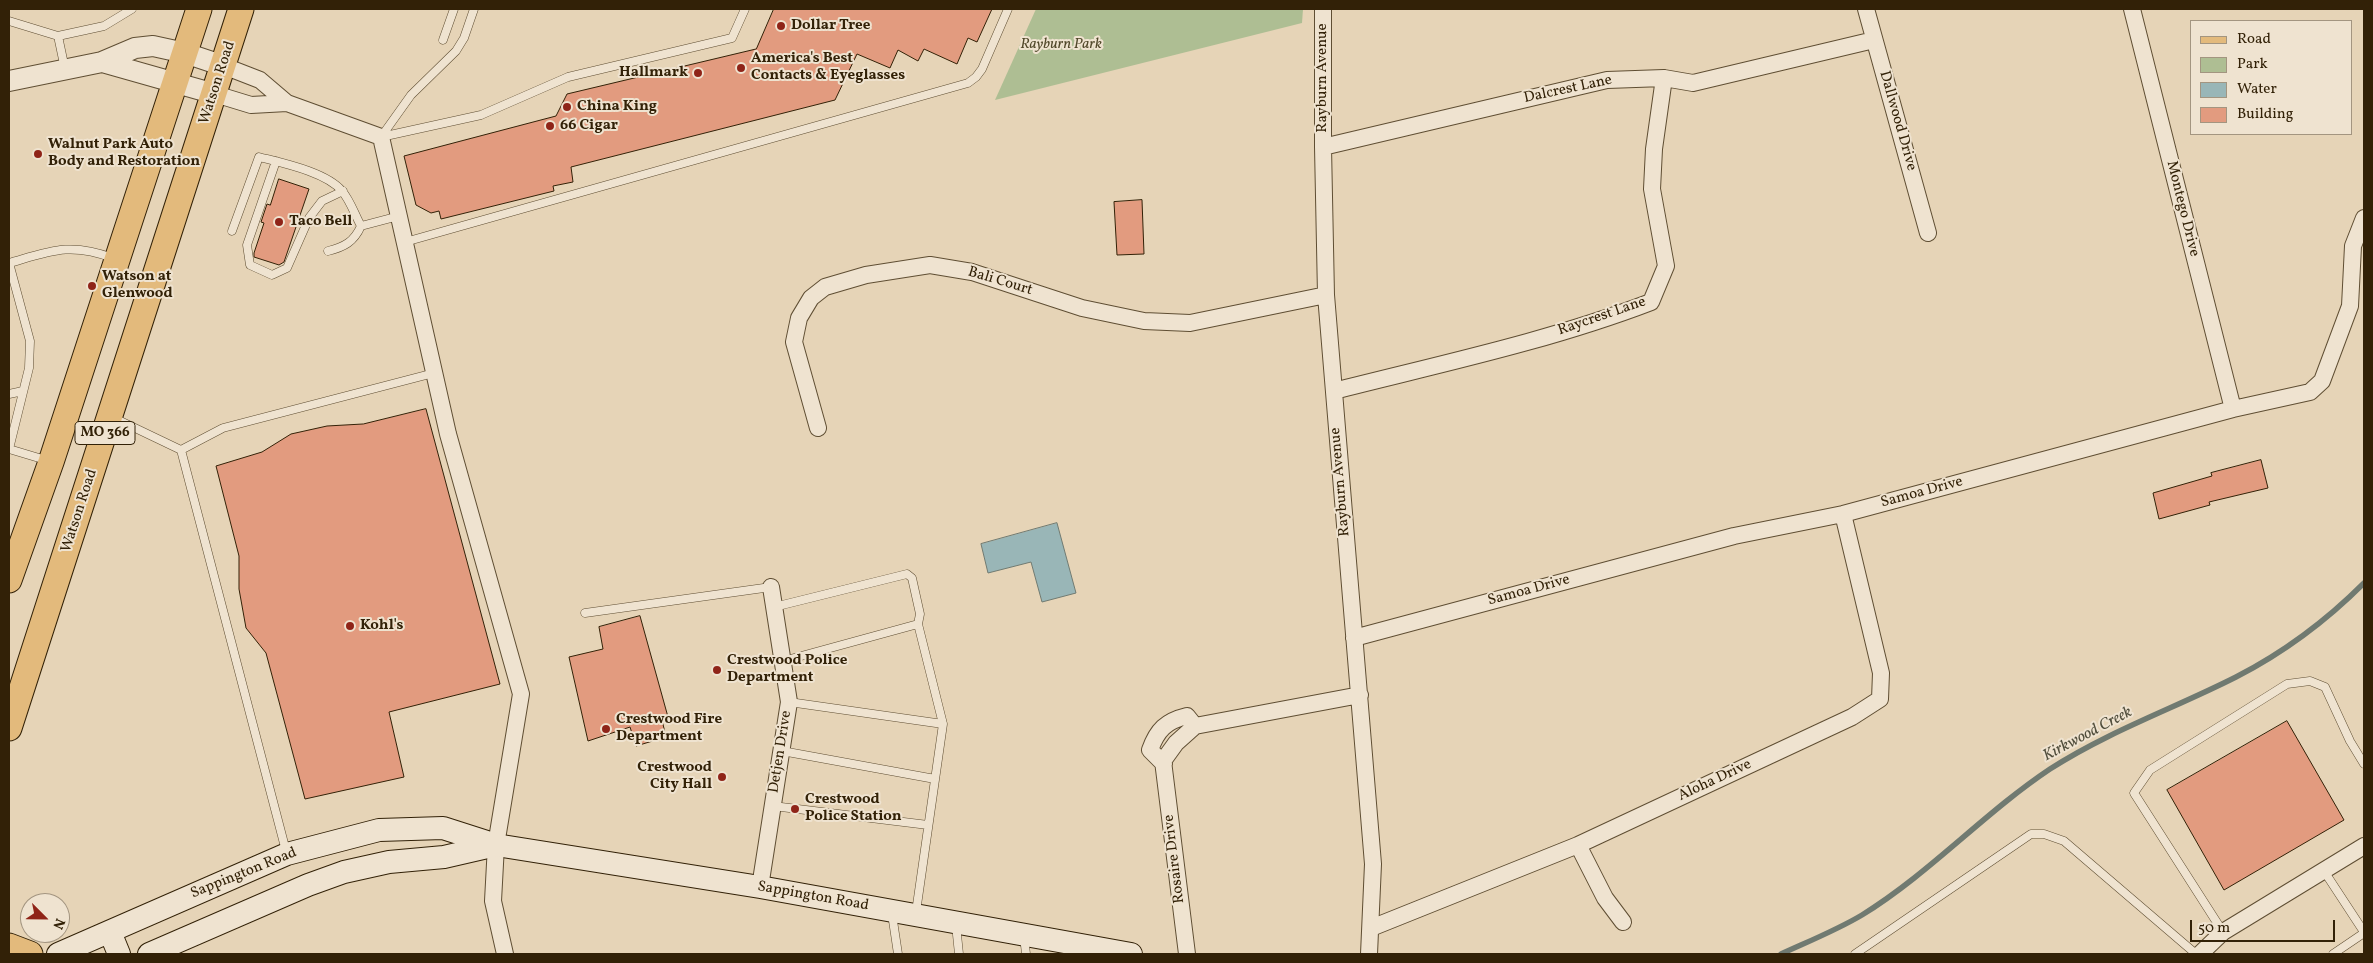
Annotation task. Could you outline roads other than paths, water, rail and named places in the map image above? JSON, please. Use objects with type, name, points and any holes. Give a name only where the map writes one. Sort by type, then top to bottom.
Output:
[{"type":"main road","name":"MO 366","points":[[9,580],[20,537],[51,462],[199,9]]},
{"type":"main road","name":"Watson Road","points":[[9,728],[242,9]]},
{"type":"main road","name":"Sappington Road","points":[[58,954],[287,854],[379,830],[443,828],[496,845],[760,887],[955,923],[1025,945],[1131,954]]},
{"type":"main road","name":"Sappington Road","points":[[149,954],[308,885],[344,872],[389,862],[444,857],[496,845]]},
{"type":"main road","points":[[110,932],[119,954]]},
{"type":"main road","points":[[9,946],[30,954]]},
{"type":"street","name":"Rayburn Avenue","points":[[1323,9],[1326,295],[1373,864],[1371,928],[1368,954]]},
{"type":"street","name":"Dallwood Drive","points":[[1866,9],[1928,232]]},
{"type":"street","name":"Montego Drive","points":[[2132,9],[2232,409]]},
{"type":"street","name":"Dalcrest Lane","points":[[1323,147],[1607,80],[1664,78],[1693,83],[1874,40]]},
{"type":"street","points":[[9,81],[102,62],[135,48],[153,46],[185,53],[260,80],[287,103],[381,137],[448,434],[521,694],[496,845],[493,902],[505,954]]},
{"type":"street","points":[[102,62],[251,106],[287,103]]},
{"type":"street","name":"Raycrest Lane","points":[[1334,391],[1524,342],[1620,314],[1651,302],[1666,266],[1652,189],[1654,149],[1664,78]]},
{"type":"street","name":"Samoa Drive","points":[[1354,638],[1734,536],[1843,514],[2232,409],[2310,392],[2322,381],[2350,306],[2353,246],[2364,218]]},
{"type":"street","name":"Bali Court","points":[[818,428],[794,342],[799,318],[811,298],[825,287],[866,275],[930,265],[972,272],[1082,308],[1144,321],[1190,323],[1326,295]]},
{"type":"street","name":"Aloha Drive","points":[[1371,928],[1578,844],[1852,717],[1880,699],[1881,673],[1843,514]]},
{"type":"street","name":"Detjen Drive","points":[[760,887],[789,702],[772,587]]},
{"type":"street","name":"Rosaire Drive","points":[[1187,954],[1163,761],[1176,742],[1195,726],[1360,695]]},
{"type":"street","points":[[1578,844],[1605,898],[1623,922]]},
{"type":"street","points":[[2200,954],[2223,932],[2364,846]]},
{"type":"lane","points":[[9,21],[58,36],[104,26],[132,9]]},
{"type":"lane","points":[[443,40],[454,9]]},
{"type":"lane","points":[[381,137],[411,94],[456,52],[464,38],[474,9]]},
{"type":"lane","points":[[381,137],[481,115],[568,77],[732,38],[744,9]]},
{"type":"lane","points":[[405,242],[968,83],[982,69],[1008,9]]},
{"type":"lane","points":[[58,36],[66,70]]},
{"type":"lane","points":[[232,231],[259,157],[313,173],[333,183],[343,191],[361,226]]},
{"type":"lane","points":[[276,161],[247,245],[250,266],[272,275],[287,268],[309,218],[322,201],[343,191]]},
{"type":"lane","points":[[328,251],[346,246],[356,236],[361,226],[399,216]]},
{"type":"lane","points":[[51,462],[9,449],[29,368],[30,340],[9,263],[41,254],[78,248],[118,260]]},
{"type":"lane","points":[[181,450],[223,428],[434,373]]},
{"type":"lane","points":[[9,394],[24,390]]},
{"type":"lane","points":[[111,416],[181,450],[287,854]]},
{"type":"lane","points":[[774,607],[907,574],[912,578],[920,614],[918,624],[943,724],[915,915]]},
{"type":"lane","points":[[585,613],[772,587]]},
{"type":"lane","points":[[783,661],[918,624]]},
{"type":"lane","points":[[2223,932],[2134,793],[2150,770],[2287,684],[2310,681],[2325,688],[2350,741],[2364,764]]},
{"type":"lane","points":[[789,702],[943,724]]},
{"type":"lane","points":[[782,751],[935,779]]},
{"type":"lane","points":[[773,806],[928,826]]},
{"type":"lane","points":[[1855,954],[2031,834],[2044,834],[2064,841],[2196,954]]},
{"type":"lane","points":[[2324,871],[2364,933],[2333,954]]},
{"type":"lane","points":[[892,911],[898,954]]},
{"type":"lane","points":[[955,923],[960,954]]},
{"type":"water","points":[[1057,523],[1076,593],[1042,602],[1031,562],[988,573],[981,544]]},
{"type":"waterway","name":"Kirkwood Creek","points":[[1781,954],[1842,926],[1887,898],[1911,881],[2002,804],[2072,755],[2236,677],[2271,657],[2320,623],[2364,583]]},
{"type":"place","name":"Dollar Tree","points":[[781,26]]},
{"type":"place","name":"America's Best Contacts & Eyeglasses","points":[[741,68]]},
{"type":"place","name":"Hallmark","points":[[698,73]]},
{"type":"place","name":"China King","points":[[567,107]]},
{"type":"place","name":"66 Cigar","points":[[550,126]]},
{"type":"place","name":"Walnut Park Auto Body and Restoration","points":[[38,154]]},
{"type":"place","name":"Taco Bell","points":[[279,222]]},
{"type":"place","name":"Watson at Glenwood","points":[[92,286]]},
{"type":"place","name":"Kohl's","points":[[350,626]]},
{"type":"place","name":"Crestwood Police Department","points":[[717,670]]},
{"type":"place","name":"Crestwood Fire Department","points":[[606,729]]},
{"type":"place","name":"Crestwood City Hall","points":[[722,777]]},
{"type":"place","name":"Crestwood Police Station","points":[[795,809]]},
{"type":"park label","name":"Rayburn Park","points":[[1061,45]]}]
